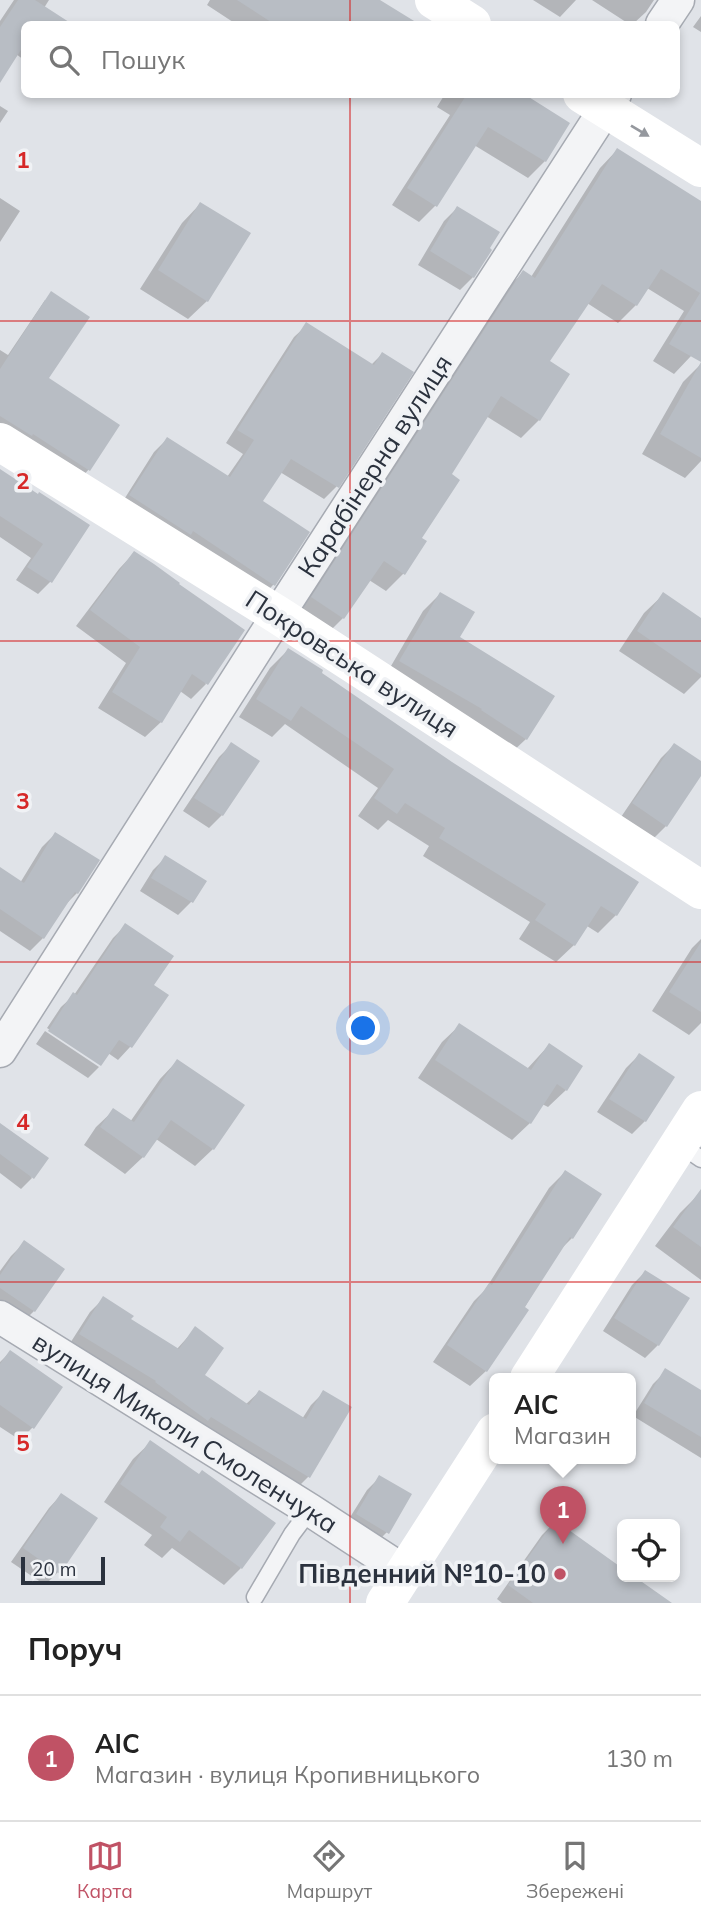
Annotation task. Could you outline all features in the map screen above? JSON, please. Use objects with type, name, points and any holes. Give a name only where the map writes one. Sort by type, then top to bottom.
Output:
[{"type":"street","points":[[434,0],[467,21]]},
{"type":"street","points":[[664,21],[678,0]]},
{"type":"street","points":[[601,100],[701,168]]},
{"type":"street","name":"Карабінерна вулиця","points":[[0,1051],[601,100]]},
{"type":"street","name":"Покровська вулиця","points":[[0,442],[278,615],[701,890]]},
{"type":"street","points":[[533,1373],[690,1152],[701,1110]]},
{"type":"street","name":"вулиця Миколи Смоленчука","points":[[0,1317],[310,1510],[395,1588]]},
{"type":"street","points":[[395,1588],[489,1441]]},
{"type":"lane","points":[[255,1597],[292,1534],[310,1510]]},
{"type":"building","points":[[18,0],[35,0],[67,21],[21,21],[21,50],[0,83],[0,27]]},
{"type":"building","points":[[237,0],[380,0],[414,21],[269,21]]},
{"type":"building","points":[[464,98],[530,98],[570,123],[546,162],[488,127],[437,207],[407,188]]},
{"type":"building","points":[[617,148],[701,201],[701,362],[669,344],[700,293],[661,269],[637,306],[602,284],[550,361],[570,374],[540,421],[501,396],[452,474],[460,480],[422,538],[427,541],[405,575],[384,561],[344,619],[311,597],[523,270],[535,278]]},
{"type":"building","points":[[200,202],[251,233],[208,302],[158,270]]},
{"type":"building","points":[[457,206],[500,232],[474,278],[430,251]]},
{"type":"building","points":[[51,291],[90,317],[49,378],[120,425],[90,471],[0,416],[0,369]]},
{"type":"building","points":[[306,322],[374,365],[382,352],[414,372],[339,488],[291,459],[263,501],[310,532],[275,586],[193,531],[191,535],[129,495],[167,437],[230,477],[254,440],[237,430]]},
{"type":"building","points":[[701,362],[701,458],[660,434]]},
{"type":"building","points":[[0,469],[90,525],[52,583],[27,567],[43,544],[0,516]]},
{"type":"building","points":[[134,551],[245,630],[208,685],[192,674],[162,723],[112,692],[140,647],[90,610]]},
{"type":"building","points":[[440,592],[475,612],[460,637],[555,696],[527,740],[482,709],[399,661]]},
{"type":"building","points":[[663,592],[701,618],[701,675],[637,631]]},
{"type":"building","points":[[288,648],[452,762],[639,882],[617,916],[601,906],[575,946],[535,920],[546,904],[439,838],[445,828],[405,803],[397,814],[374,798],[394,769],[301,706],[291,721],[256,699]]},
{"type":"building","points":[[231,742],[260,761],[223,816],[194,798]]},
{"type":"building","points":[[674,743],[701,761],[701,776],[667,827],[632,803]]},
{"type":"building","points":[[55,832],[100,860],[44,939],[0,909],[0,867],[24,883]]},
{"type":"building","points":[[165,855],[207,881],[193,903],[151,878]]},
{"type":"building","points":[[125,923],[174,956],[154,985],[169,995],[132,1048],[119,1040],[101,1066],[48,1031],[73,992],[77,995]]},
{"type":"building","points":[[701,942],[701,1012],[669,992]]},
{"type":"building","points":[[459,1023],[531,1070],[549,1043],[583,1066],[567,1091],[557,1084],[531,1124],[435,1060]]},
{"type":"building","points":[[639,1053],[675,1077],[646,1122],[609,1099]]},
{"type":"building","points":[[177,1059],[245,1105],[214,1150],[171,1120],[144,1158],[100,1127],[113,1108],[134,1122]]},
{"type":"building","points":[[0,1123],[49,1158],[34,1179],[0,1154]]},
{"type":"building","points":[[565,1170],[602,1194],[573,1239],[570,1237],[525,1307],[529,1310],[487,1372],[447,1345],[489,1283],[492,1285]]},
{"type":"building","points":[[701,1189],[701,1247],[673,1227]]},
{"type":"building","points":[[24,1240],[65,1269],[35,1312],[0,1288],[0,1275]]},
{"type":"building","points":[[645,1270],[690,1298],[659,1346],[614,1318]]},
{"type":"building","points":[[103,1296],[134,1316],[131,1319],[179,1349],[195,1326],[224,1348],[205,1375],[249,1405],[259,1390],[306,1419],[323,1390],[352,1407],[310,1478],[211,1417],[208,1421],[156,1381],[79,1334]]},
{"type":"building","points":[[10,1350],[63,1387],[34,1429],[0,1405],[0,1364]]},
{"type":"building","points":[[665,1368],[701,1390],[701,1437],[644,1403]]},
{"type":"building","points":[[150,1440],[199,1474],[202,1470],[276,1523],[242,1569],[189,1530],[180,1542],[160,1527],[167,1517],[120,1484]]},
{"type":"building","points":[[379,1475],[412,1494],[389,1534],[356,1514]]},
{"type":"building","points":[[61,1493],[98,1518],[60,1574],[23,1548]]},
{"type":"building","points":[[555,1520],[617,1564],[617,1582],[642,1582],[672,1603],[533,1603],[508,1585]]},
{"type":"place","name":"АІС","points":[[563,1544]]},
{"type":"place","name":"Південний №10-10","points":[[560,1574]]}]
